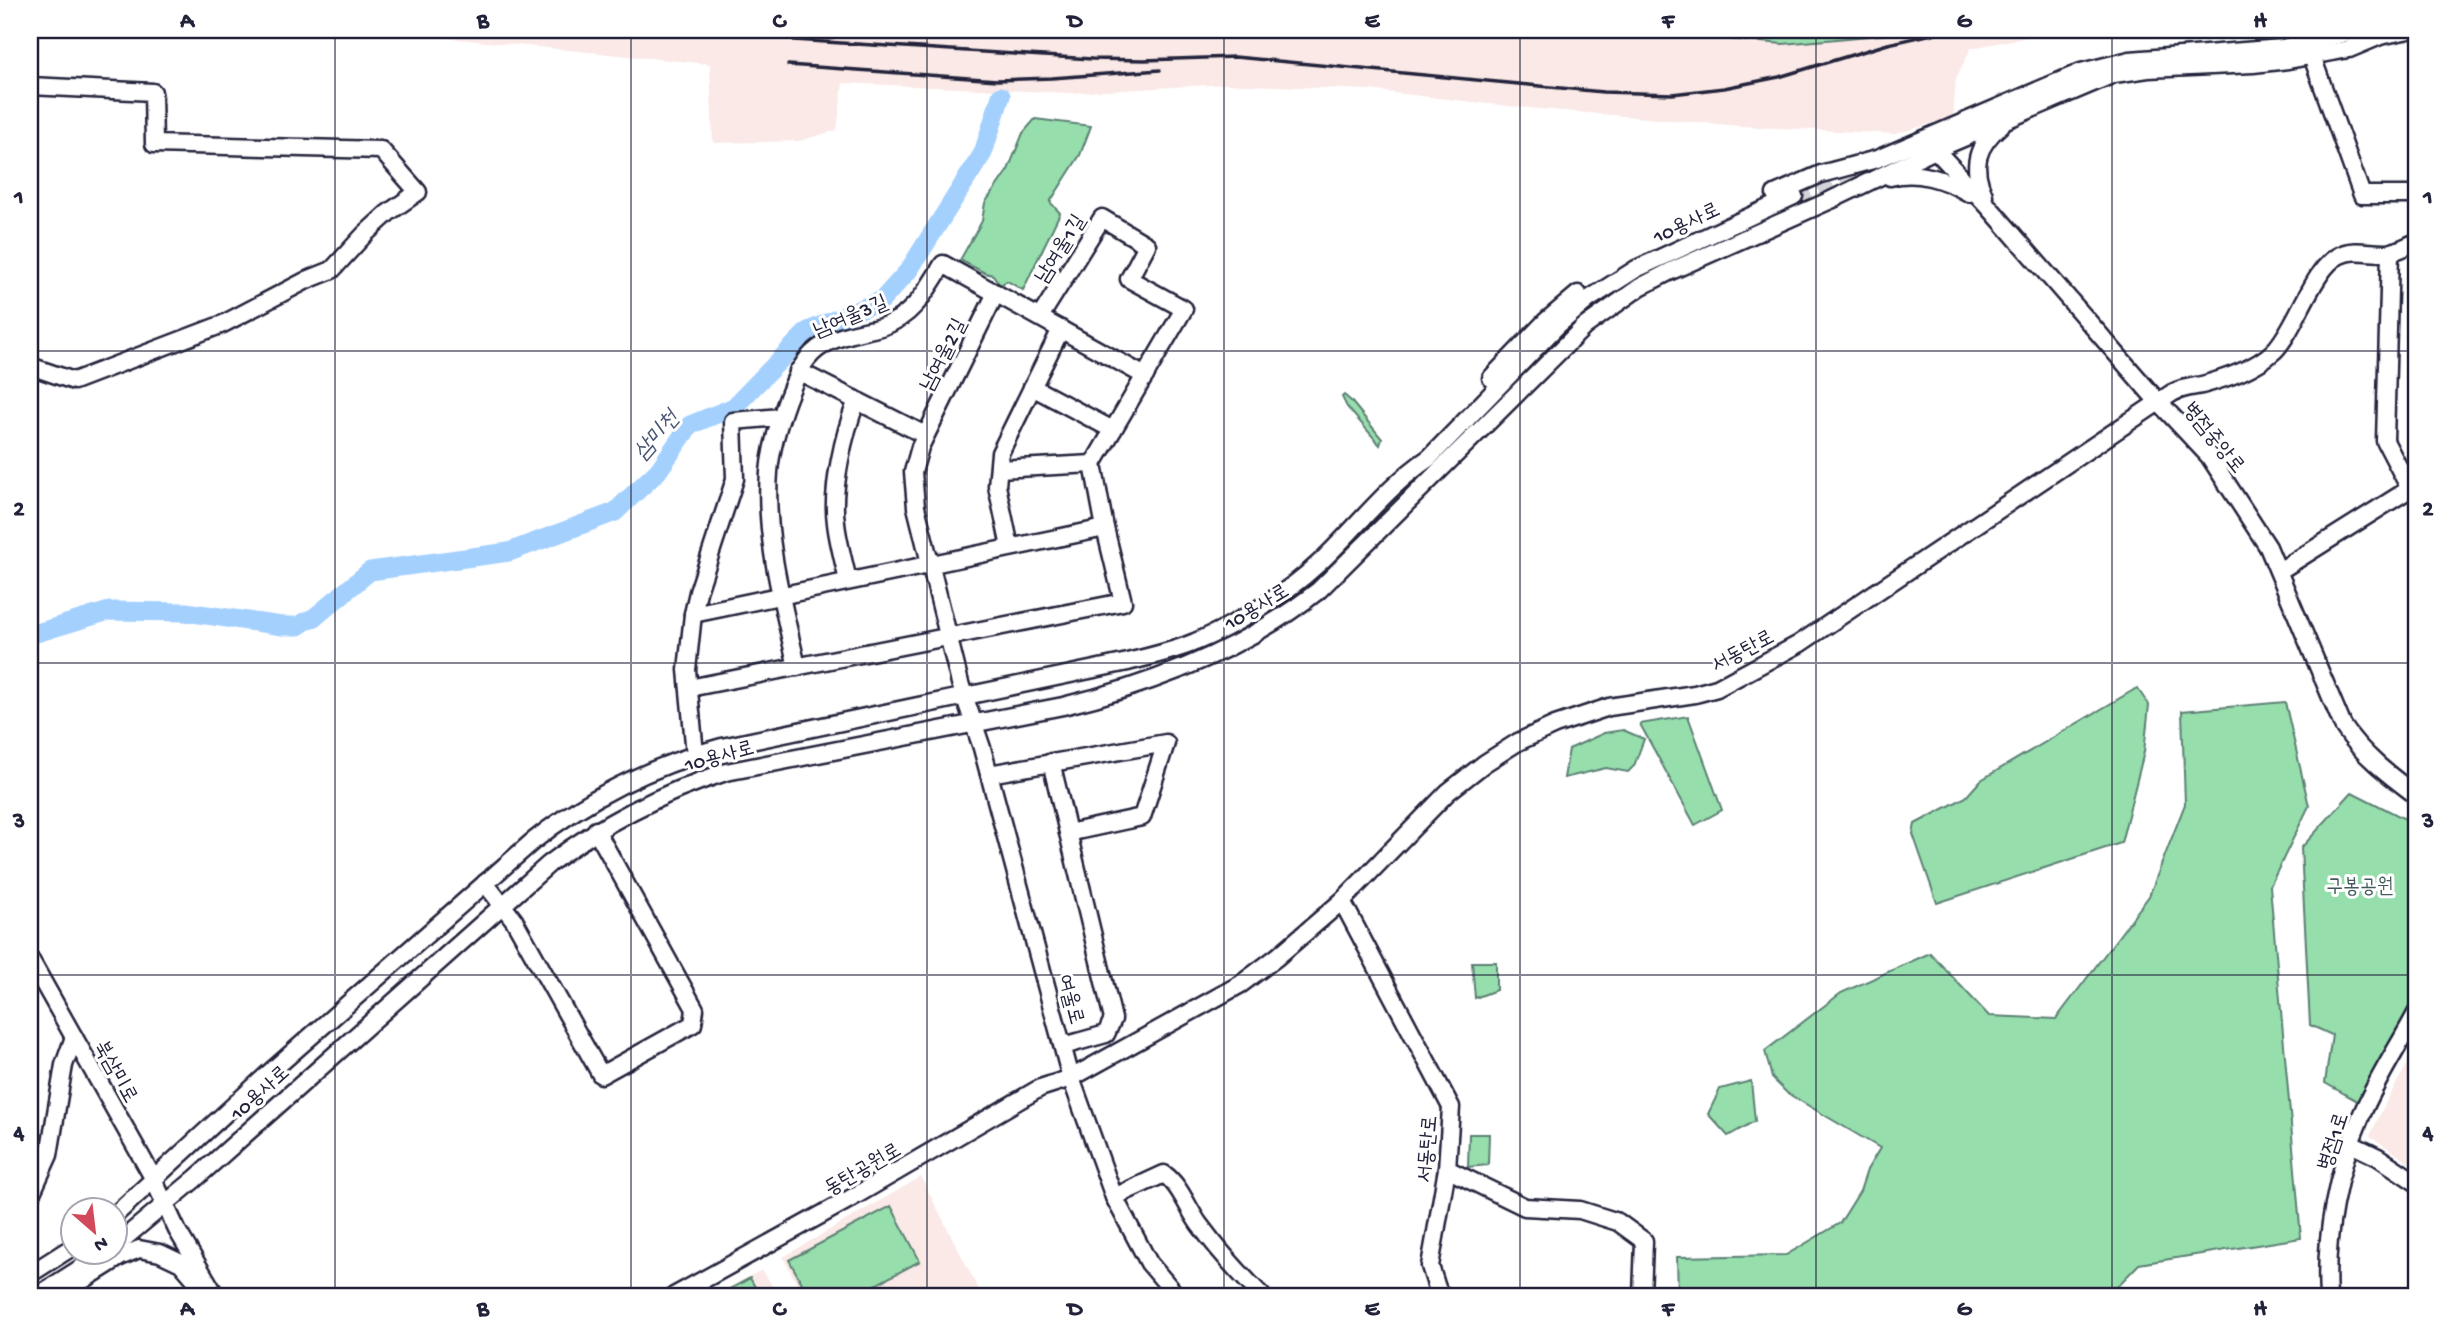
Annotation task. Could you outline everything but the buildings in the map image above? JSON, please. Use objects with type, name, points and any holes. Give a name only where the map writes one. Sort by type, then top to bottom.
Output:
[{"type":"street","name":"10용사로","points":[[130,1201],[268,1074],[532,842],[578,807],[641,774],[695,754],[1128,662],[1213,635],[1262,605],[1316,566],[1408,472],[1422,452],[1546,321],[1580,293],[1649,250],[1821,174],[1930,144],[2028,110],[2114,74],[2148,68],[2253,64],[2313,48],[2359,30]]},
{"type":"street","name":"10용사로","points":[[130,1233],[549,864],[596,830],[653,799],[726,772],[804,755],[883,743],[1105,696],[1216,653],[1256,633],[1290,613],[1319,590],[1584,327],[1611,306],[1671,271],[1864,184],[1930,144],[2051,84],[2116,63],[2157,57],[2313,48],[2348,49],[2380,36],[2409,30]]},
{"type":"street","points":[[2313,48],[2314,62],[2362,195],[2417,195]]},
{"type":"street","points":[[30,86],[153,92],[154,144],[381,150],[418,192],[388,213],[332,270],[307,280],[223,324],[74,381],[30,366]]},
{"type":"street","points":[[1989,206],[1976,177],[1978,157],[1987,138],[1999,126],[2028,110]]},
{"type":"street","name":"병점중앙로","points":[[1930,144],[1989,206],[2208,456],[2243,506],[2279,571],[2343,726],[2371,760],[2417,796]]},
{"type":"street","points":[[1821,174],[1835,185],[1832,200]]},
{"type":"street","points":[[1864,184],[1901,174],[1924,175],[1952,183],[1989,206]]},
{"type":"street","name":"10용사로","points":[[1408,472],[1429,458],[1558,326],[1589,299],[1636,269],[1795,199],[1638,275],[1591,306],[1435,464],[1422,485]]},
{"type":"street","name":"남여울1길","points":[[1040,317],[1102,218],[1147,245],[1129,279],[1184,309],[1093,464]]},
{"type":"street","points":[[2279,571],[2414,487],[2385,441],[2390,253],[2417,242]]},
{"type":"street","name":"서동탄로","points":[[1071,1078],[1241,984],[1277,957],[1342,901],[1448,793],[1485,763],[1518,742],[1555,725],[1609,707],[1695,694],[1737,679],[1799,643],[2180,389],[2218,380],[2259,362],[2275,349],[2291,327],[2319,276],[2328,264],[2339,256],[2354,251],[2390,253]]},
{"type":"street","name":"남여울3길","points":[[797,667],[781,596],[770,524],[769,471],[781,417],[798,371],[810,355],[826,343],[882,327],[913,308],[943,264],[996,293]]},
{"type":"street","name":"남여울1길","points":[[996,293],[1145,376]]},
{"type":"street","name":"남여울2길","points":[[964,695],[913,489],[914,472],[925,435],[996,293]]},
{"type":"street","points":[[1010,547],[998,486],[1000,453],[1061,329]]},
{"type":"street","points":[[798,371],[925,435]]},
{"type":"street","points":[[1032,387],[1113,430]]},
{"type":"street","points":[[848,581],[835,521],[839,467],[847,424],[857,400]]},
{"type":"street","name":"10용사로","points":[[695,754],[687,670],[693,614],[735,479],[733,421],[781,417]]},
{"type":"street","points":[[689,688],[1123,602],[1093,464],[999,469]]},
{"type":"street","points":[[693,614],[1105,528]]},
{"type":"street","name":"여울로","points":[[964,695],[989,774],[1071,1078],[1114,1197],[1149,1263],[1177,1296]]},
{"type":"street","points":[[989,774],[1166,743],[1142,817],[1068,833]]},
{"type":"street","points":[[1051,762],[1113,1019],[1106,1034],[1063,1046]]},
{"type":"street","points":[[485,883],[514,920],[601,1075],[693,1024],[695,1009],[596,830]]},
{"type":"street","name":"서동탄로","points":[[1342,901],[1451,1107],[1447,1169],[1430,1266],[1437,1291],[1444,1296]]},
{"type":"street","name":"북삼미로","points":[[30,959],[166,1203]]},
{"type":"street","name":"병점1로","points":[[2328,1296],[2329,1235],[2351,1144],[2361,1115],[2417,1012]]},
{"type":"street","points":[[30,1197],[49,1155],[64,1065],[74,1037]]},
{"type":"street","name":"동탄공원로","points":[[674,1296],[848,1200],[1040,1088],[1071,1078]]},
{"type":"street","points":[[2351,1144],[2378,1157],[2417,1183]]},
{"type":"street","points":[[1447,1169],[1525,1208],[1580,1210],[1618,1222],[1644,1241],[1642,1296]]},
{"type":"street","points":[[1114,1197],[1164,1174],[1172,1180],[1193,1215],[1224,1257],[1262,1296]]},
{"type":"street","points":[[166,1203],[177,1230],[216,1296]]},
{"type":"street","points":[[54,1296],[120,1257],[139,1249],[160,1253],[181,1263],[210,1296]]},
{"type":"street","points":[[30,1274],[60,1255]]},
{"type":"street","points":[[37,1296],[86,1266]]},
{"type":"shaded area","points":[[367,30],[2288,30],[2251,35],[2169,39],[2055,32],[1971,48],[1956,78],[1953,117],[1895,134],[1741,126],[1517,107],[1369,90],[1225,84],[1071,93],[843,83],[837,130],[799,141],[713,143],[710,64]]},
{"type":"shaded area","points":[[2417,1047],[2417,1168],[2370,1136]]},
{"type":"shaded area","points":[[921,1177],[982,1296],[803,1296],[783,1257]]},
{"type":"shaded area","points":[[762,1270],[779,1296],[712,1296]]},
{"type":"green space","points":[[1901,33],[1783,44],[1716,38]]},
{"type":"green space","points":[[1035,119],[1091,126],[1080,155],[1050,202],[1060,213],[1023,290],[1007,281],[1000,285],[993,275],[960,260],[982,221],[985,203],[1008,170],[1023,133]]},
{"type":"green space","points":[[1344,395],[1382,439],[1380,445],[1347,407],[1342,397]]},
{"type":"green space","points":[[2137,688],[2149,705],[2144,752],[2121,843],[1937,903],[1913,834],[1915,824],[1966,797],[1981,780]]},
{"type":"green space","points":[[2285,702],[2309,806],[2270,886],[2301,1238],[2139,1264],[2108,1296],[1678,1296],[1677,1257],[1786,1255],[1840,1223],[1860,1191],[1867,1170],[1880,1148],[1787,1093],[1772,1078],[1765,1051],[1841,993],[1930,953],[1989,1016],[2056,1019],[2149,896],[2185,804],[2182,711]]},
{"type":"green space","points":[[1688,716],[1722,810],[1695,825],[1640,724]]},
{"type":"green space","points":[[1623,730],[1644,739],[1634,766],[1628,772],[1606,768],[1564,778],[1569,749],[1604,733]]},
{"type":"green space","name":"구봉공원","points":[[2352,792],[2417,825],[2417,997],[2359,1102],[2325,1083],[2332,1035],[2310,1025],[2301,848]]},
{"type":"green space","points":[[1472,962],[1496,962],[1496,990],[1475,998]]},
{"type":"green space","points":[[1751,1081],[1755,1121],[1728,1136],[1708,1114],[1720,1089]]},
{"type":"green space","points":[[1469,1134],[1489,1134],[1488,1165],[1468,1167]]},
{"type":"green space","points":[[891,1206],[920,1261],[855,1296],[809,1296],[789,1260]]},
{"type":"green space","points":[[750,1278],[760,1296],[717,1296]]},
{"type":"waterway","name":"삼미천","points":[[309,620],[370,571],[509,552],[615,512],[658,471],[690,425],[734,407],[808,331],[882,300],[909,270],[983,153],[1001,96]]},
{"type":"waterway","name":"삼미천","points":[[30,635],[109,611],[186,612],[282,626],[298,626],[304,622]]},
{"type":"tunnel","points":[[1797,202],[1917,151]]},
{"type":"railway","points":[[794,40],[1092,59],[1235,57],[1603,92],[1672,94],[1724,88],[1779,77],[1888,44],[1950,30]]},
{"type":"railway","points":[[2074,30],[2116,33],[2242,30]]},
{"type":"railway","points":[[788,65],[997,80],[1160,70]]}]
